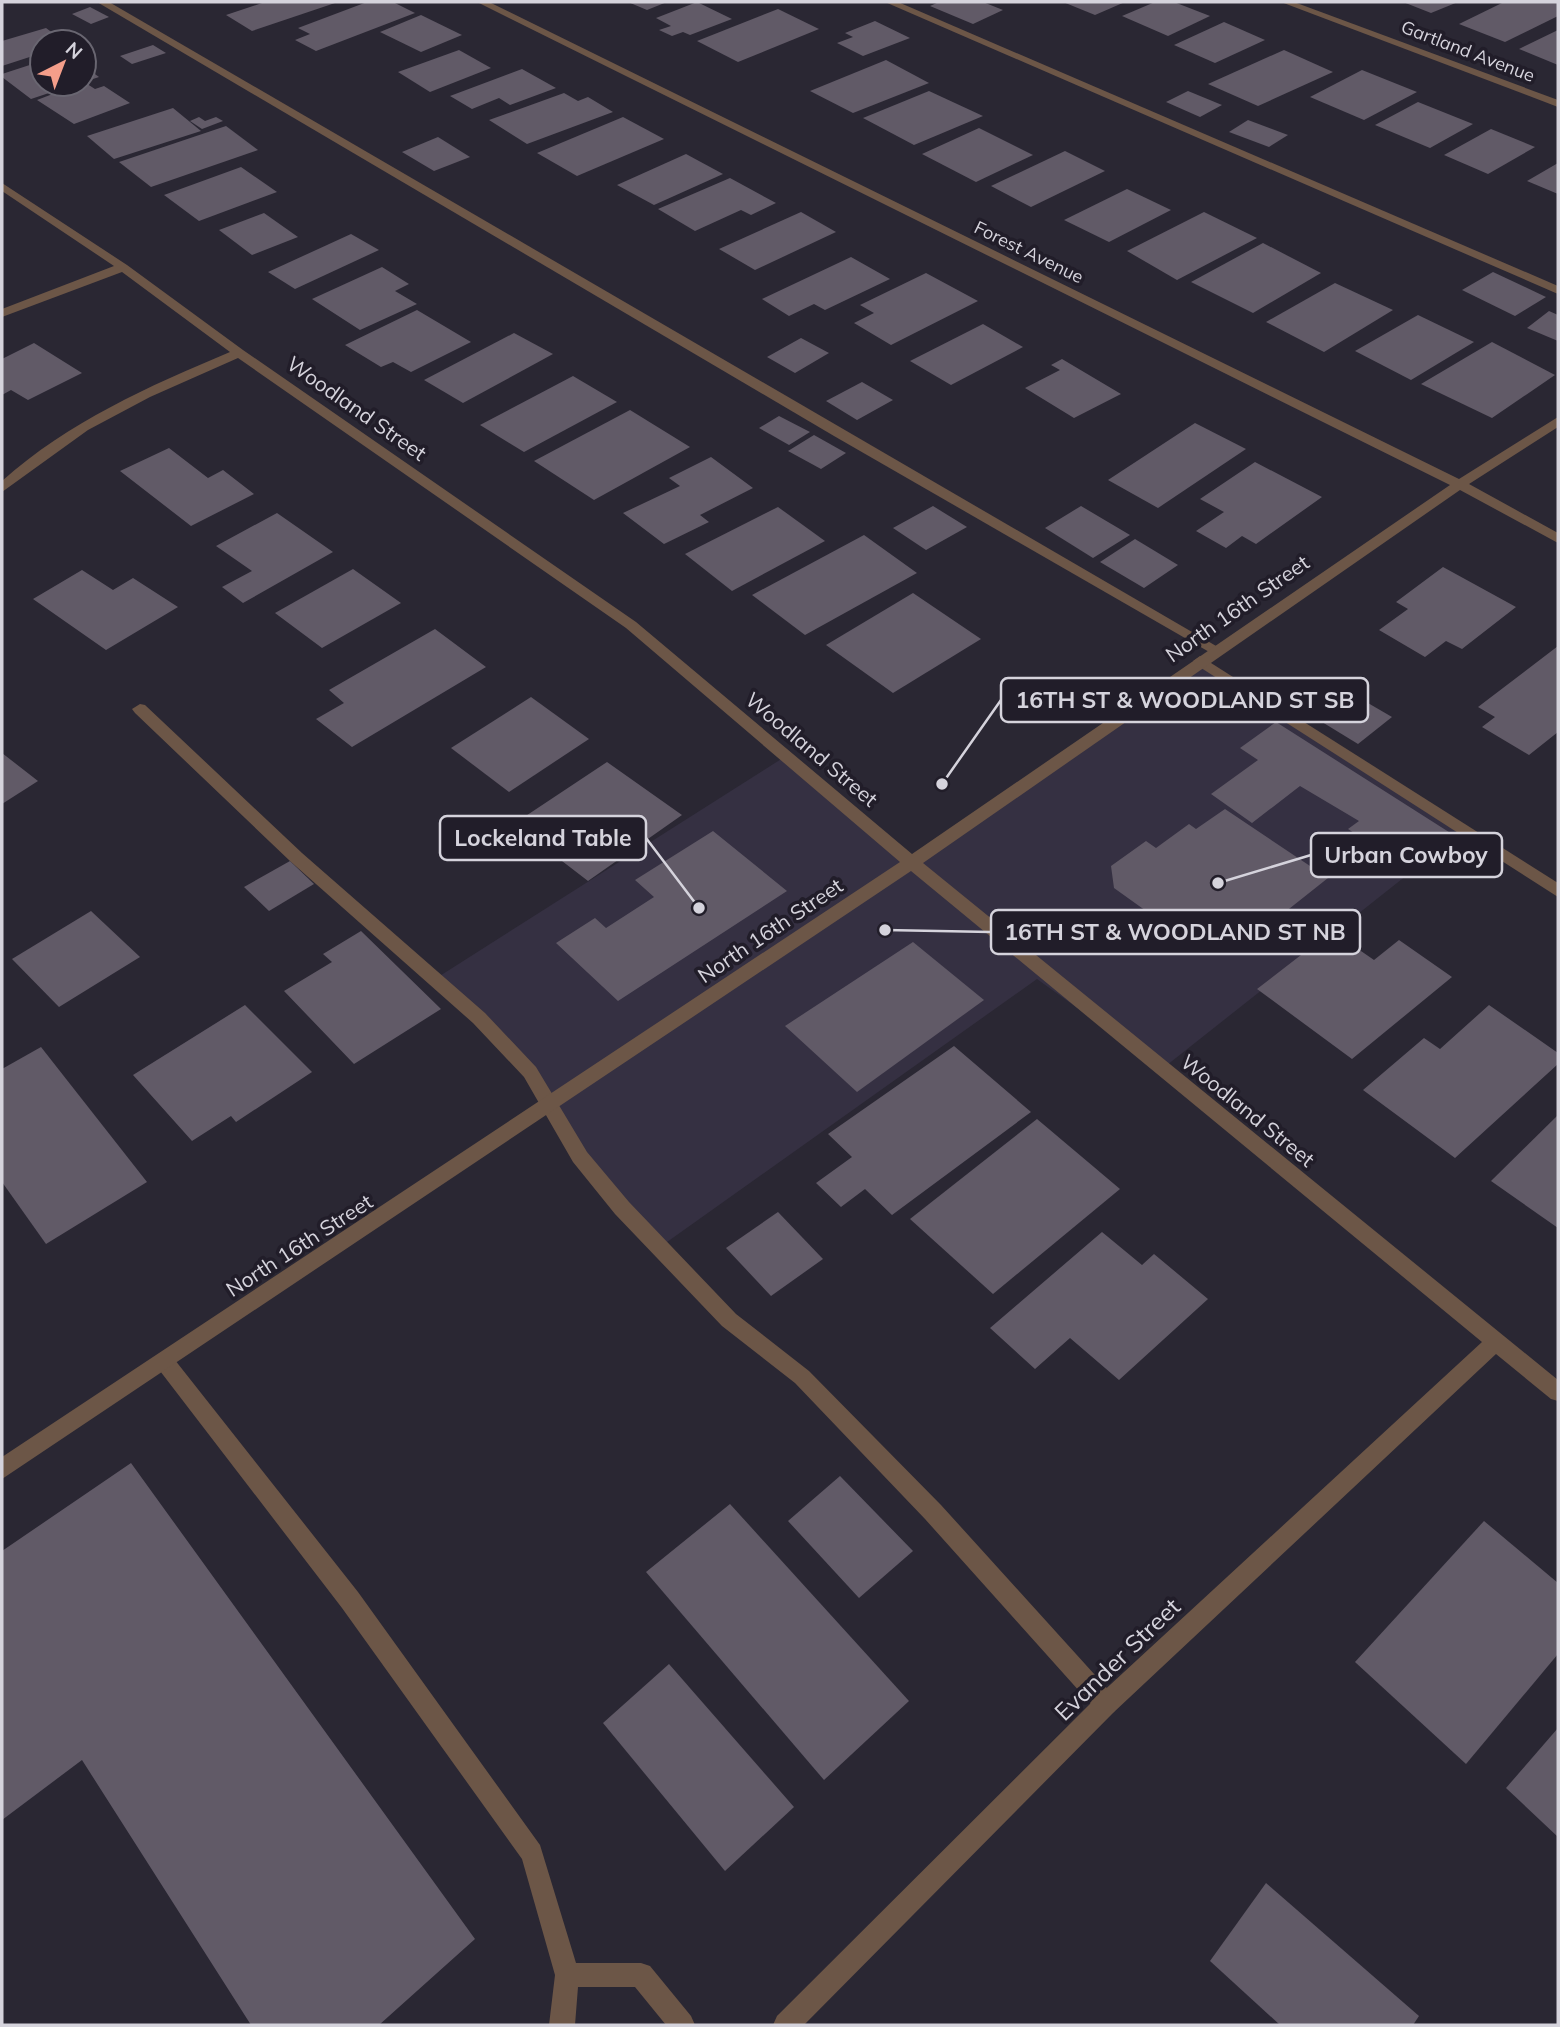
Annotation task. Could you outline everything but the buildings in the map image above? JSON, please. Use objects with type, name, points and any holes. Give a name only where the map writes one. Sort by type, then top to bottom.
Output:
[{"type":"street","points":[[102,2],[1216,650]]},
{"type":"street","name":"Forest Avenue","points":[[482,2],[1458,484],[1558,539]]},
{"type":"street","points":[[890,2],[1558,290]]},
{"type":"street","name":"Gartland Avenue","points":[[1286,2],[1558,104]]},
{"type":"street","name":"Woodland Street","points":[[2,186],[123,267],[239,353],[631,625],[911,862],[1558,1392]]},
{"type":"street","points":[[2,313],[123,267]]},
{"type":"street","points":[[2,488],[18,472],[103,416],[170,381],[239,353]]},
{"type":"street","name":"North 16th Street","points":[[2,1469],[550,1106],[911,862],[1458,484],[1558,421]]},
{"type":"street","points":[[1200,661],[1558,891]]},
{"type":"street","points":[[140,709],[296,857],[479,1018],[530,1072],[580,1157],[622,1208],[729,1320],[802,1377],[933,1513],[1106,1704]]},
{"type":"street","name":"Evander Street","points":[[786,2025],[1106,1704],[1495,1342]]},
{"type":"street","points":[[164,1361],[349,1600],[532,1853],[567,1975],[562,2025]]},
{"type":"street","points":[[567,1975],[641,1975],[682,2025]]},
{"type":"shaded area","points":[[1200,661],[1464,830],[1162,1069],[1037,979],[660,1247],[622,1208],[530,1072],[435,979],[786,756],[911,862]]},
{"type":"place","name":"16TH ST & WOODLAND ST SB","points":[[942,784]]},
{"type":"place","name":"Urban Cowboy","points":[[1218,883]]},
{"type":"place","name":"Lockeland Table","points":[[699,908]]},
{"type":"place","name":"16TH ST & WOODLAND ST NB","points":[[885,930]]}]
